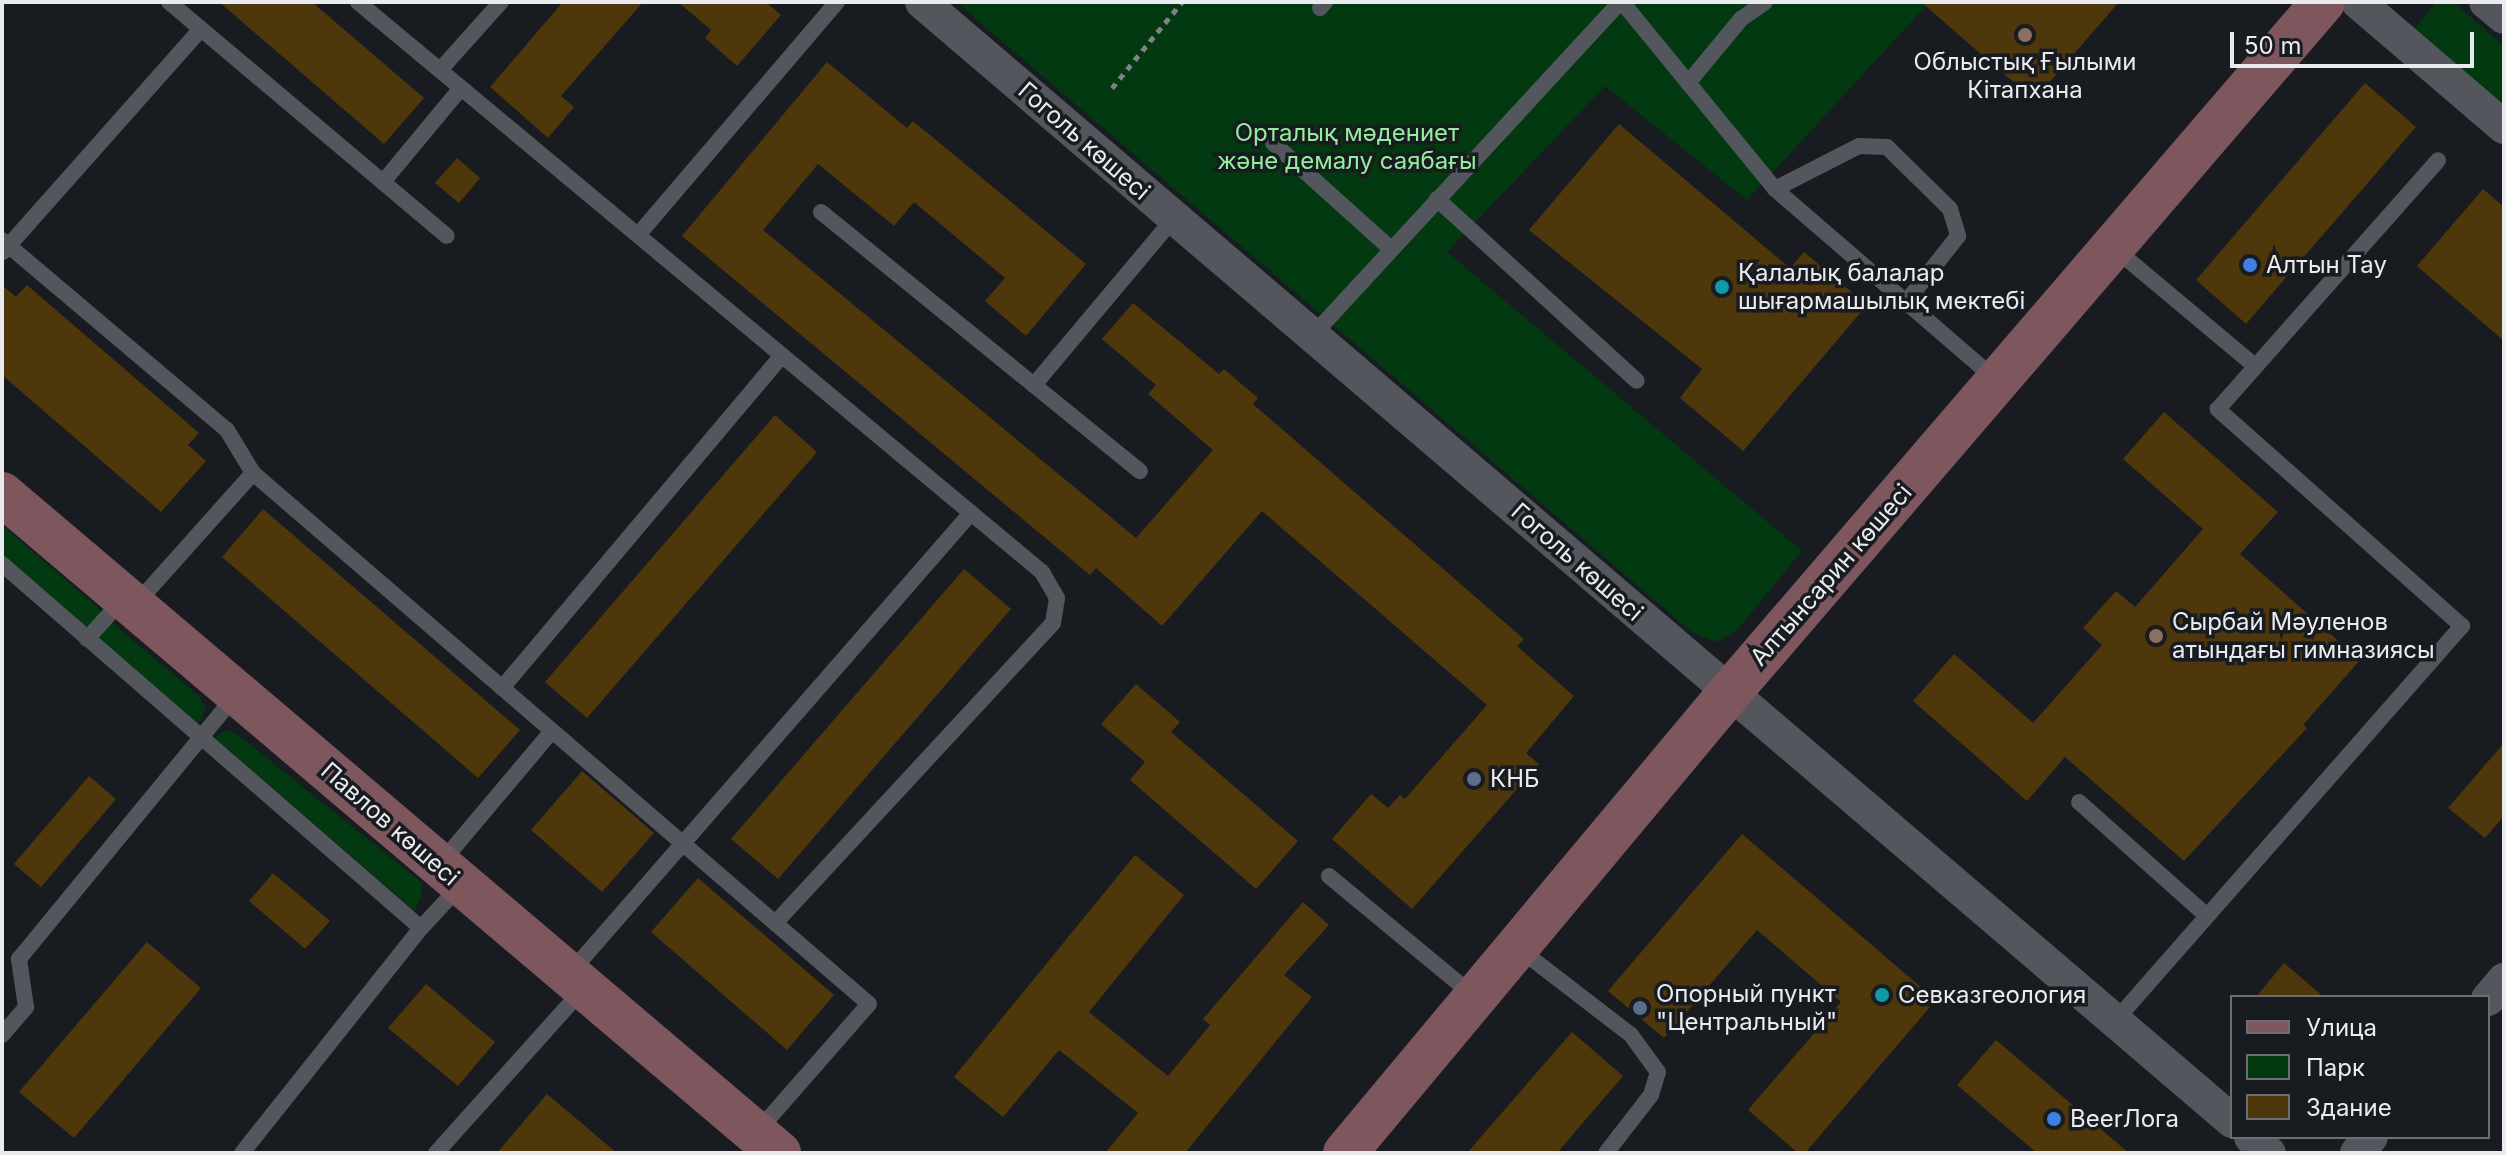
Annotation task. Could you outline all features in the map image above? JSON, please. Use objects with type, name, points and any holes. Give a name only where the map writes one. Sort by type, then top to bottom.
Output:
[{"type":"street","name":"Гоголь көшесі","points":[[922,2],[2230,1119]]},
{"type":"street","name":"Алтынсарин көшесі","points":[[1345,1153],[1730,692],[2323,2]]},
{"type":"street","points":[[2358,2],[2504,127]]},
{"type":"street","points":[[2486,2],[2504,17]]},
{"type":"street","name":"Павлов көшесі","points":[[2,494],[767,1143]]},
{"type":"street","points":[[2490,997],[2504,980]]},
{"type":"street","points":[[2253,1139],[2269,1153]]},
{"type":"lane","points":[[169,2],[447,236]]},
{"type":"lane","points":[[358,2],[1042,572],[1057,598],[1053,623],[775,923]]},
{"type":"lane","points":[[440,70],[501,2]]},
{"type":"lane","points":[[638,235],[837,2]]},
{"type":"lane","points":[[1312,336],[1621,2],[1775,189],[1997,381]]},
{"type":"lane","points":[[1688,83],[1741,19],[1765,2]]},
{"type":"lane","points":[[201,29],[4,246],[227,430],[253,473],[869,1004],[767,1143]]},
{"type":"lane","points":[[383,182],[461,88]]},
{"type":"lane","points":[[1273,143],[1391,249]]},
{"type":"lane","points":[[1775,189],[1859,146],[1887,147],[1950,209],[1958,236],[1906,302]]},
{"type":"lane","points":[[2115,1021],[2462,626],[2218,409],[2438,160]]},
{"type":"lane","points":[[1437,199],[1637,381]]},
{"type":"lane","points":[[821,212],[1140,471]]},
{"type":"lane","points":[[1034,385],[1174,218]]},
{"type":"lane","points":[[2113,247],[2255,366]]},
{"type":"lane","points":[[502,688],[782,355]]},
{"type":"lane","points":[[87,639],[129,602],[253,473]]},
{"type":"lane","points":[[440,1152],[682,844],[971,513]]},
{"type":"lane","points":[[2,564],[421,928]]},
{"type":"lane","points":[[2,1035],[26,1007],[19,959],[237,694]]},
{"type":"lane","points":[[242,1153],[421,928],[450,875],[552,731]]},
{"type":"lane","points":[[2079,802],[2207,916]]},
{"type":"lane","points":[[1329,876],[1475,997]]},
{"type":"lane","points":[[1517,947],[1631,1035],[1658,1072],[1651,1095],[1606,1153]]},
{"type":"path","points":[[1112,88],[1182,2]]},
{"type":"green space","name":"Орталық мәдениет және демалу саябағы","points":[[956,2],[1921,2],[1926,6],[1747,200],[1605,86],[1447,252],[1802,551],[1737,630],[1716,642],[1693,633]]},
{"type":"green space","points":[[2437,2],[2453,2],[2504,46],[2504,110],[2412,31]]},
{"type":"green space","points":[[2,525],[104,613],[88,632],[2,555]]},
{"type":"green space","points":[[110,621],[199,696],[206,709],[197,725],[97,638]]},
{"type":"green space","points":[[225,730],[237,734],[421,882],[421,896],[415,911],[215,738]]},
{"type":"building","points":[[219,2],[312,2],[424,98],[384,144]]},
{"type":"building","points":[[563,2],[643,2],[561,96],[574,107],[548,138],[490,87]]},
{"type":"building","points":[[678,2],[766,2],[781,15],[737,66],[705,38],[711,30]]},
{"type":"building","name":"Облыстық Ғылыми Кітапхана","points":[[1921,2],[2119,2],[2034,100]]},
{"type":"building","points":[[827,62],[907,128],[913,121],[1086,264],[1026,336],[985,301],[1005,278],[914,202],[894,226],[818,164],[763,230],[1136,538],[1213,450],[1148,394],[1156,385],[1102,339],[1133,303],[1219,374],[1224,369],[1258,398],[1253,404],[1524,639],[1517,646],[1574,696],[1526,753],[1539,764],[1412,909],[1332,839],[1371,794],[1388,808],[1400,795],[1405,799],[1487,705],[1262,511],[1162,626],[1096,568],[1090,575],[682,236]]},
{"type":"building","points":[[2365,83],[2416,127],[2246,324],[2196,280]]},
{"type":"building","name":"Қалалық балалар шығармашылық мектебі","points":[[1619,124],[1790,268],[1804,252],[1867,305],[1743,451],[1680,398],[1702,369],[1529,230]]},
{"type":"building","points":[[457,158],[480,178],[459,203],[435,183]]},
{"type":"building","points":[[2483,189],[2504,207],[2504,341],[2417,266]]},
{"type":"building","points":[[2,285],[16,297],[27,285],[199,433],[188,445],[206,461],[161,512],[2,375]]},
{"type":"building","name":"Сырбай Мәуленов атындағы гимназиясы","points":[[2164,412],[2278,512],[2240,554],[2360,660],[2303,725],[2307,728],[2184,861],[2065,757],[2027,801],[1913,701],[1954,654],[2033,723],[2102,645],[2083,628],[2116,591],[2135,607],[2203,529],[2123,459]]},
{"type":"building","points":[[775,415],[817,452],[587,718],[545,682]]},
{"type":"building","points":[[263,509],[520,730],[478,778],[222,557]]},
{"type":"building","points":[[964,569],[1011,609],[778,879],[731,839]]},
{"type":"building","points":[[1136,684],[1180,722],[1171,732],[1298,841],[1256,889],[1130,780],[1145,762],[1101,724]]},
{"type":"building","points":[[2504,743],[2504,816],[2485,838],[2448,808]]},
{"type":"building","points":[[582,771],[654,833],[602,892],[531,830]]},
{"type":"building","points":[[89,776],[116,799],[41,887],[14,864]]},
{"type":"building","name":"Севказгеология","points":[[1742,834],[1936,1000],[1805,1153],[1798,1153],[1748,1110],[1841,1002],[1757,930],[1664,1038],[1608,991]]},
{"type":"building","points":[[1135,855],[1184,895],[1089,1012],[1168,1076],[1210,1025],[1203,1019],[1303,902],[1329,925],[1284,975],[1312,997],[1185,1153],[1105,1153],[1138,1113],[1059,1050],[1003,1117],[954,1077]]},
{"type":"building","points":[[273,873],[330,921],[305,949],[249,901]]},
{"type":"building","points":[[698,878],[834,995],[787,1050],[651,932]]},
{"type":"building","points":[[147,942],[201,988],[74,1138],[19,1092]]},
{"type":"building","points":[[2284,963],[2322,995],[2258,995]]},
{"type":"building","points":[[426,984],[495,1042],[458,1086],[388,1028]]},
{"type":"building","points":[[1572,1032],[1623,1076],[1557,1153],[1467,1153]]},
{"type":"building","points":[[1996,1040],[2129,1153],[2037,1153],[1957,1085]]},
{"type":"building","points":[[547,1094],[617,1153],[497,1153]]},
{"type":"place","name":"Облыстық Ғылыми Кітапхана","points":[[2025,35]]},
{"type":"place","name":"Алтын Тау","points":[[2250,265]]},
{"type":"place","name":"Қалалық балалар шығармашылық мектебі","points":[[1722,287]]},
{"type":"place","name":"Сырбай Мәуленов атындағы гимназиясы","points":[[2156,636]]},
{"type":"place","name":"КНБ","points":[[1474,779]]},
{"type":"place","name":"Севказгеология","points":[[1882,995]]},
{"type":"place","name":"Опорный пункт \"Центральный\"","points":[[1640,1008]]},
{"type":"place","name":"BeerЛога","points":[[2054,1119]]}]
